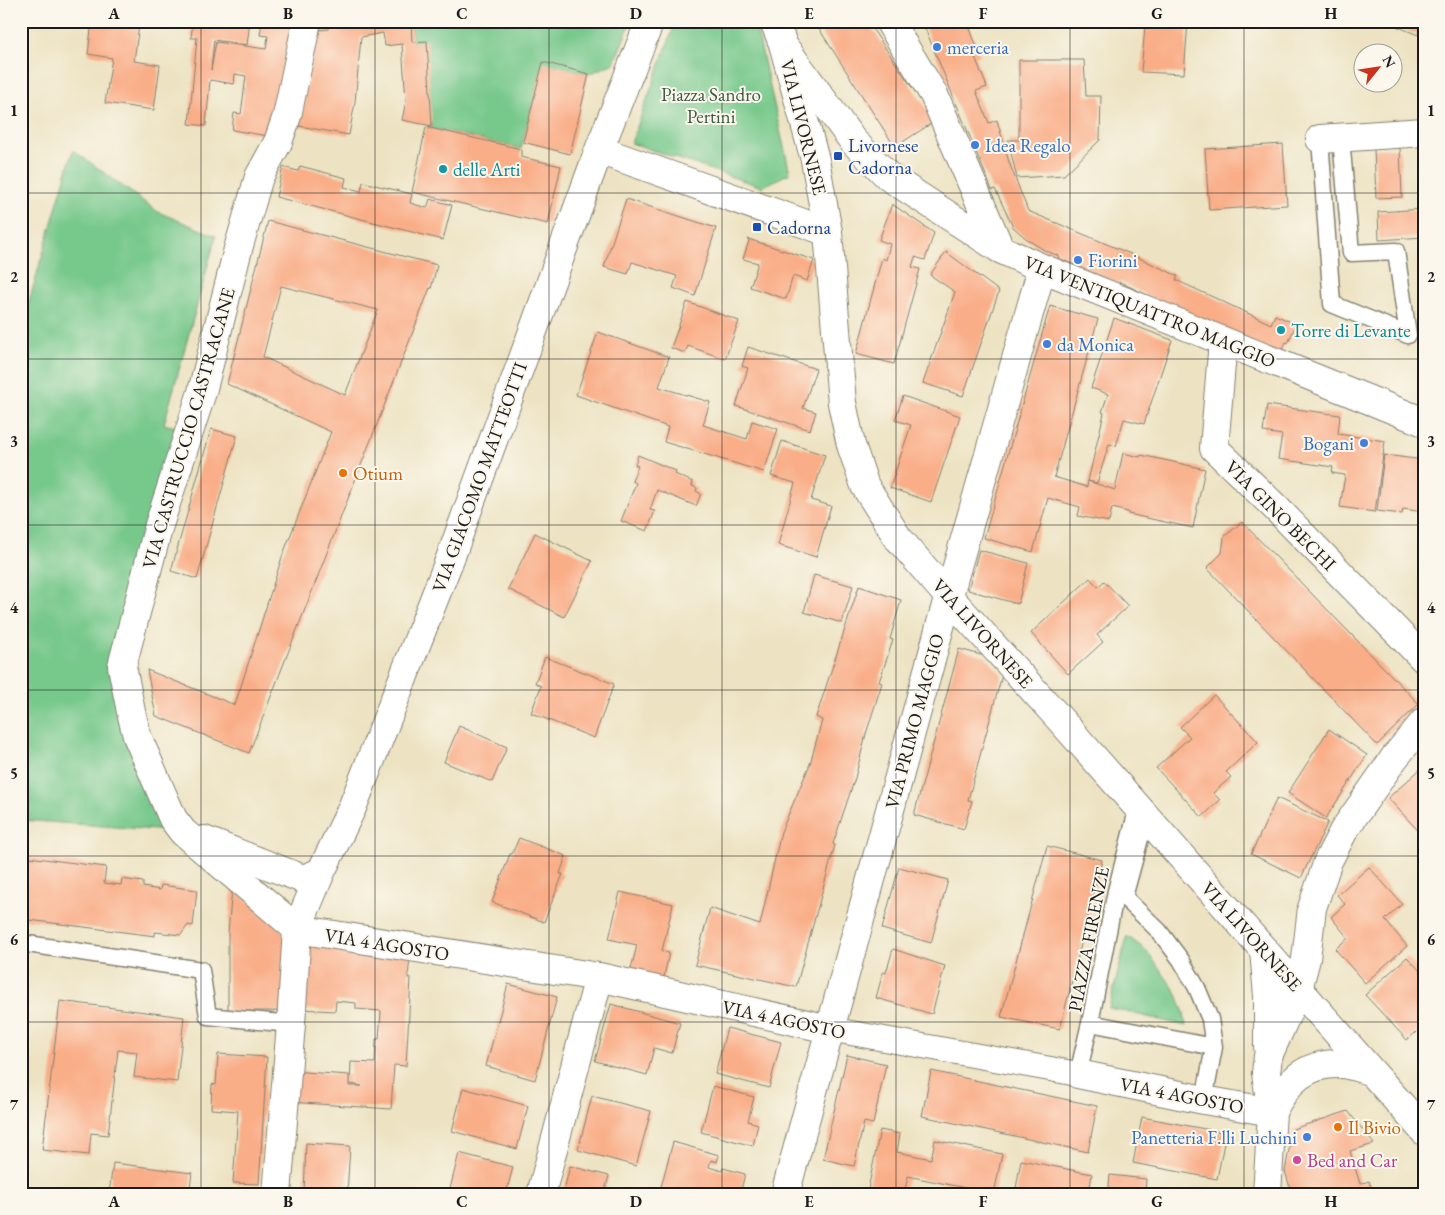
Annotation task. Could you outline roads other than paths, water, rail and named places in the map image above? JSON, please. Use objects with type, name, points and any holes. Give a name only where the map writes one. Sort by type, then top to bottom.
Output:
[{"type":"street","name":"VIA CASTRUCCIO CASTRACANE","points":[[297,929],[184,832],[173,819],[137,736],[122,666],[159,525],[202,392],[238,249],[259,177],[278,142],[286,116],[307,21]]},
{"type":"street","name":"VIA GIACOMO MATTEOTTI","points":[[277,1194],[297,929],[321,872],[352,808],[447,565],[599,150],[650,21]]},
{"type":"street","name":"VIA VENTIQUATTRO MAGGIO","points":[[889,21],[934,95],[1000,249],[1042,268],[1424,422]]},
{"type":"street","points":[[778,33],[852,141],[889,177],[1000,249]]},
{"type":"street","name":"VIA LIVORNESE","points":[[778,33],[815,160],[828,232],[842,403],[850,445],[865,486],[898,538],[948,596],[1424,1131]]},
{"type":"street","points":[[1331,139],[1424,132]]},
{"type":"street","points":[[599,150],[828,232]]},
{"type":"street","name":"VIA PRIMO MAGGIO","points":[[785,1194],[948,596],[1042,268]]},
{"type":"street","name":"VIA GINO BECHI","points":[[1224,341],[1214,448],[1274,506],[1424,659]]},
{"type":"street","points":[[1268,1056],[1298,989],[1306,960],[1312,908],[1328,862],[1344,830],[1366,797],[1395,757],[1424,722]]},
{"type":"street","points":[[184,832],[303,879],[321,872]]},
{"type":"street","name":"VIA 4 AGOSTO","points":[[297,929],[600,978],[829,1029],[1078,1074],[1272,1112]]},
{"type":"street","points":[[1264,950],[1268,996],[1268,1056],[1266,1073],[1272,1112],[1268,1194]]},
{"type":"street","points":[[541,1194],[600,978]]},
{"type":"street","points":[[1272,1112],[1283,1092],[1301,1073],[1319,1065],[1342,1064],[1370,1071]]},
{"type":"lane","points":[[1331,139],[1351,253],[1396,250],[1408,335],[1332,304],[1331,139]]},
{"type":"lane","name":"PIAZZA FIRENZE","points":[[1142,812],[1124,897],[1159,931],[1181,960],[1197,988],[1210,1018],[1214,1047],[1090,1023],[1116,891],[1142,812]]},
{"type":"lane","points":[[21,943],[201,970],[208,1016],[291,1024]]},
{"type":"lane","points":[[1078,1074],[1090,1023]]},
{"type":"lane","points":[[1204,1100],[1214,1047]]},
{"type":"place","name":"merceria","points":[[937,47]]},
{"type":"place","name":"Idea Regalo","points":[[975,145]]},
{"type":"place","name":"Livornese Cadorna","points":[[838,156]]},
{"type":"place","name":"delle Arti","points":[[443,169]]},
{"type":"place","name":"Cadorna","points":[[757,227]]},
{"type":"place","name":"Fiorini","points":[[1078,260]]},
{"type":"place","name":"Torre di Levante","points":[[1281,330]]},
{"type":"place","name":"da Monica","points":[[1047,344]]},
{"type":"place","name":"Bogani","points":[[1364,443]]},
{"type":"place","name":"Otium","points":[[343,473]]},
{"type":"place","name":"Il Bivio","points":[[1338,1127]]},
{"type":"place","name":"Panetteria F.lli Luchini","points":[[1307,1137]]},
{"type":"place","name":"Bed and Car","points":[[1297,1160]]},
{"type":"park label","name":"Piazza Sandro Pertini","points":[[711,105]]}]
